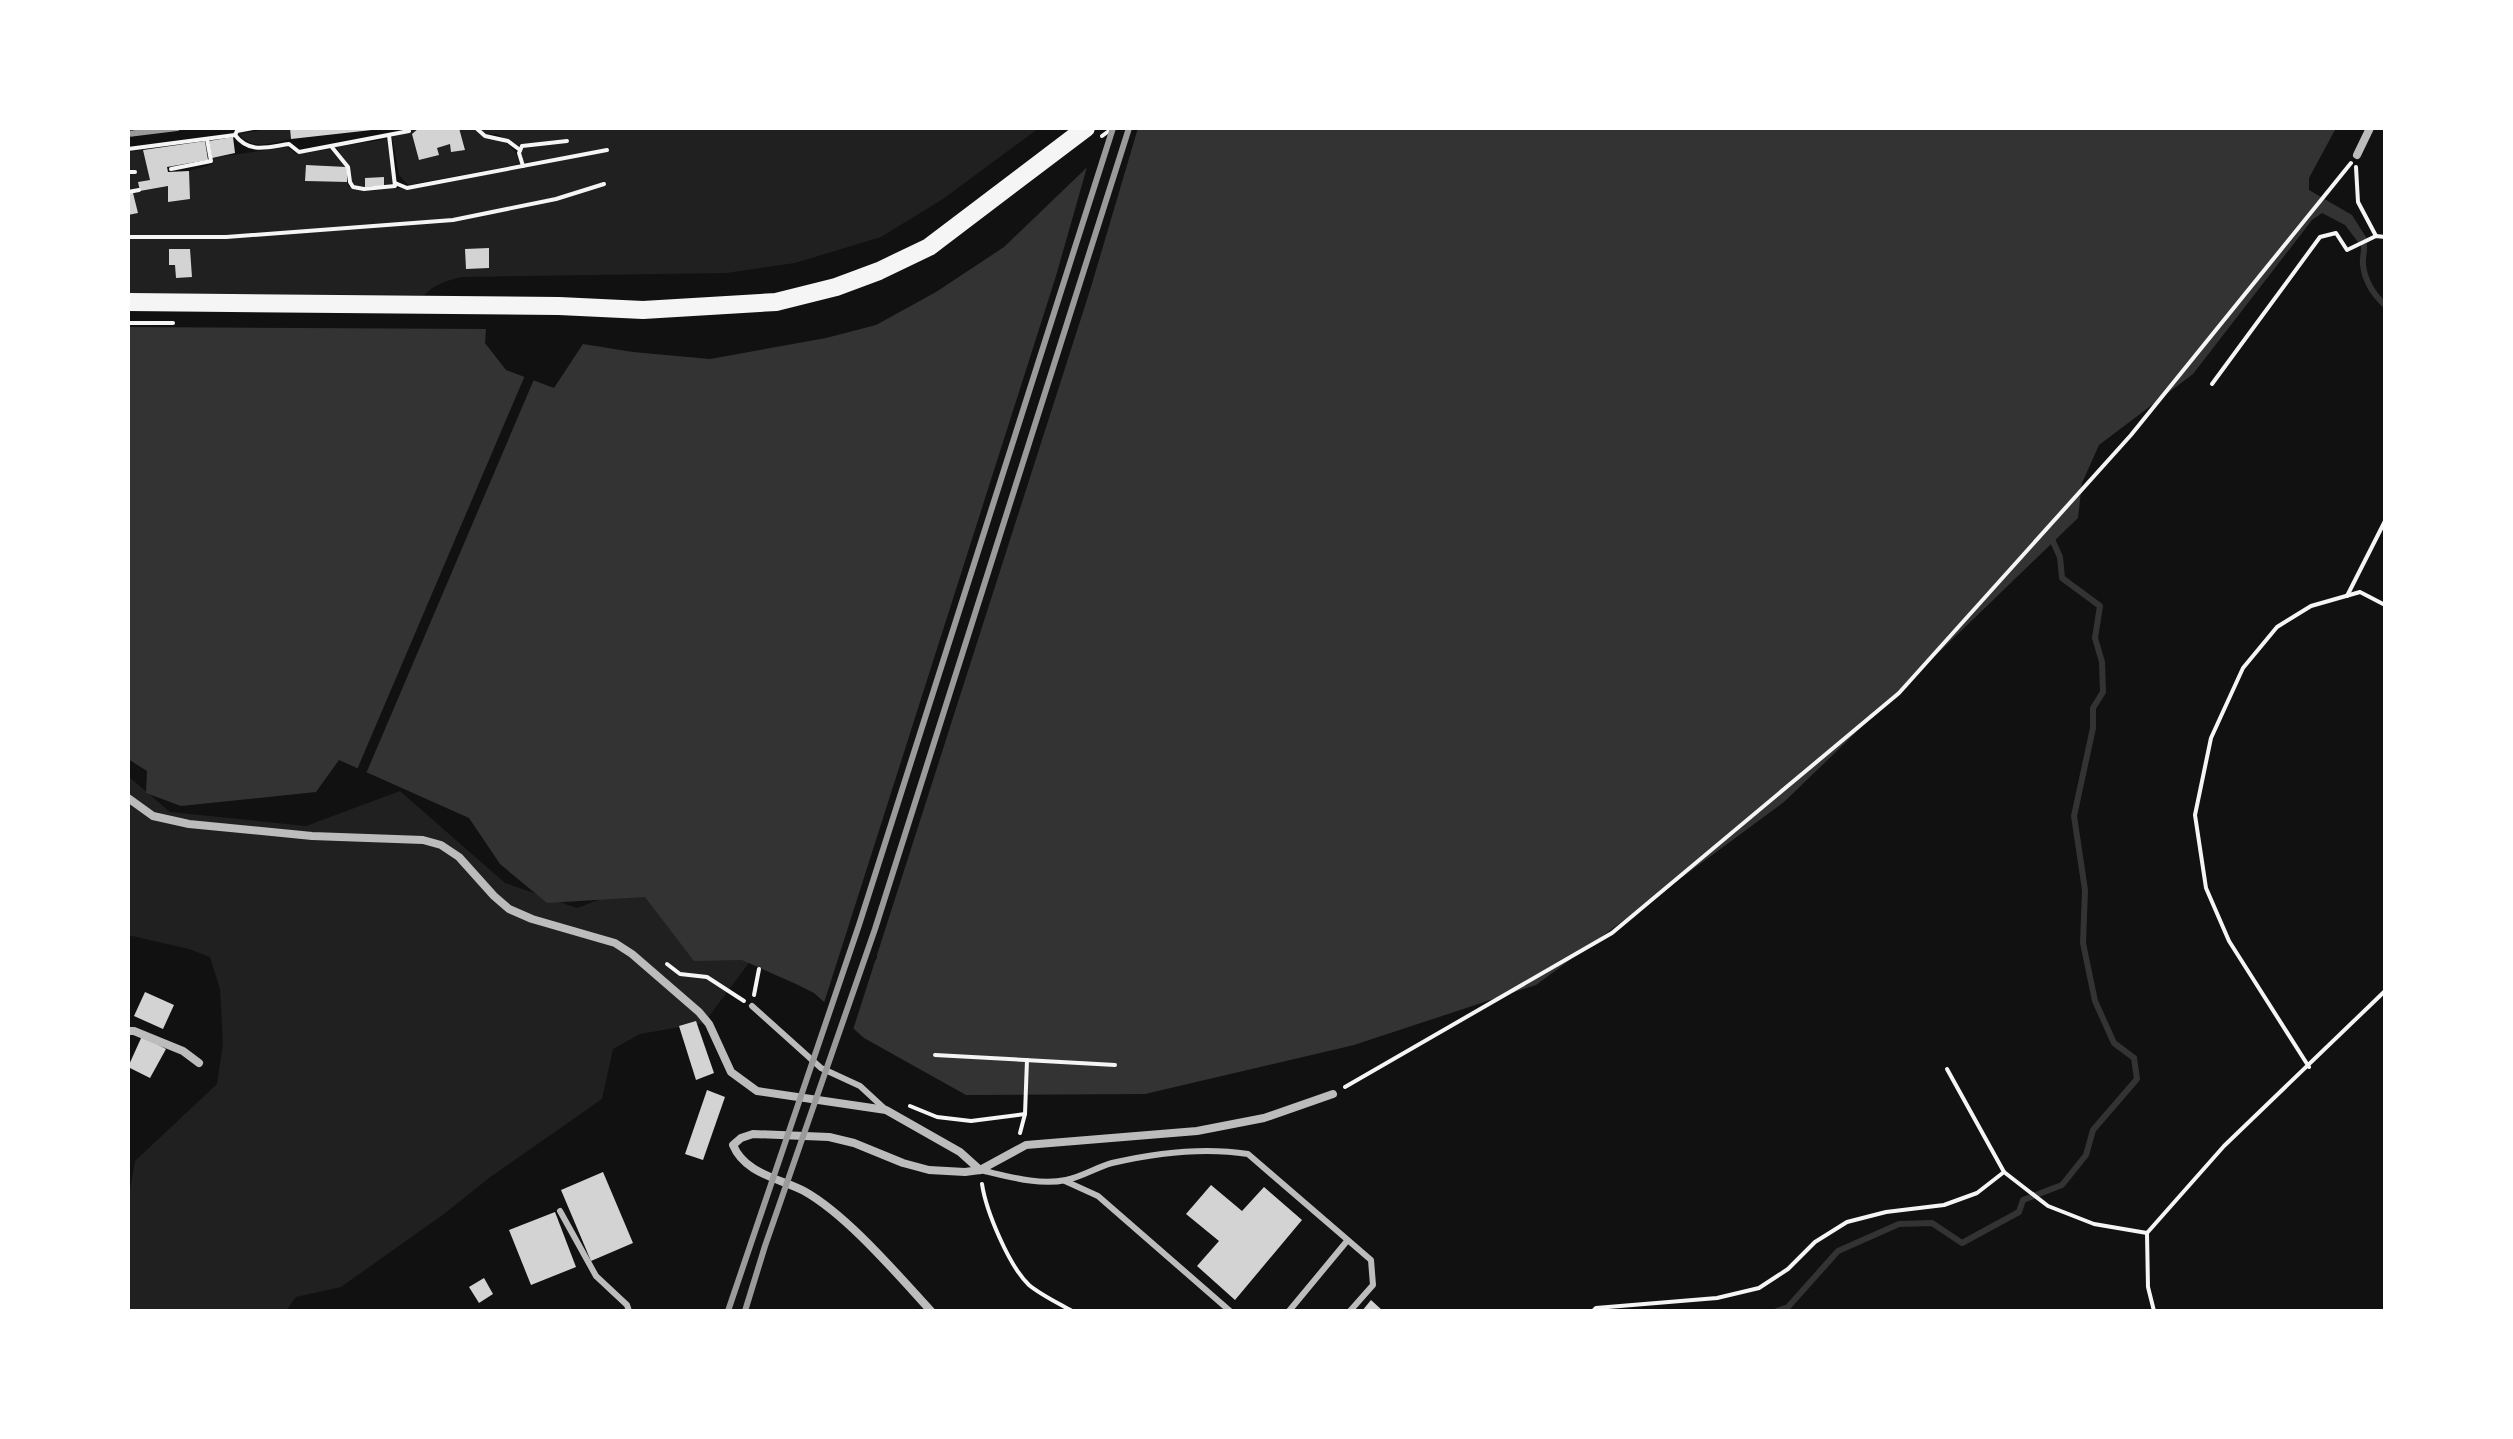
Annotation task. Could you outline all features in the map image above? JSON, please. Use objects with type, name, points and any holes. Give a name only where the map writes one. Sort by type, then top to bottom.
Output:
[{"type":"main road","points":[[128,302],[559,306],[643,310],[776,302],[836,287],[929,247],[1086,128]]},
{"type":"street","points":[[2357,155],[2370,128]]},
{"type":"street","points":[[128,798],[153,816],[189,824],[312,836],[423,840],[441,845],[459,857],[499,900],[516,912],[610,940],[627,950],[699,1012],[709,1024],[731,1072],[757,1091],[890,1113],[960,1152],[980,1170]]},
{"type":"street","points":[[128,1031],[183,1051],[199,1063]]},
{"type":"street","points":[[931,1311],[843,1221],[805,1192],[739,1159],[733,1145],[753,1134],[829,1137],[854,1143],[903,1163],[948,1173],[980,1170],[1026,1145],[1197,1131],[1264,1118],[1333,1094]]},
{"type":"lane","points":[[752,1006],[821,1068],[860,1086],[890,1113]]},
{"type":"lane","points":[[980,1170],[1025,1180],[1065,1181],[1111,1164],[1166,1155],[1225,1150],[1248,1154],[1371,1260],[1373,1285],[1350,1311]]},
{"type":"lane","points":[[1065,1181],[1098,1196],[1230,1311]]},
{"type":"lane","points":[[560,1211],[596,1276],[627,1305],[629,1311]]},
{"type":"lane","points":[[1289,1311],[1347,1241]]},
{"type":"path","points":[[128,149],[235,135],[237,131],[253,128]]},
{"type":"path","points":[[476,128],[485,136],[508,141],[520,150]]},
{"type":"path","points":[[235,135],[245,145],[255,148],[289,144],[299,152],[409,131]]},
{"type":"path","points":[[331,146],[348,167],[353,187],[395,186],[389,134]]},
{"type":"path","points":[[171,169],[211,161],[207,139]]},
{"type":"path","points":[[523,166],[519,153],[522,146],[567,141]]},
{"type":"path","points":[[395,183],[407,188],[607,150]]},
{"type":"path","points":[[2357,155],[2355,178],[2358,202],[2376,236]]},
{"type":"path","points":[[1333,1094],[1612,933],[1899,693],[2131,435],[2357,155]]},
{"type":"path","points":[[128,172],[135,172]]},
{"type":"path","points":[[128,237],[241,236],[453,220],[556,199],[604,184]]},
{"type":"path","points":[[128,192],[139,190]]},
{"type":"path","points":[[2212,384],[2320,237],[2336,233],[2347,250],[2376,236],[2385,237]]},
{"type":"path","points":[[2347,596],[2385,521]]},
{"type":"path","points":[[2309,1067],[2229,941],[2206,888],[2195,815],[2211,738],[2243,668],[2277,627],[2311,606],[2360,592],[2385,605]]},
{"type":"path","points":[[668,964],[680,974],[707,977],[752,1006],[759,969]]},
{"type":"path","points":[[2154,1311],[2148,1287],[2147,1233],[2224,1146],[2385,991]]},
{"type":"path","points":[[935,1055],[1115,1065]]},
{"type":"path","points":[[1019,1136],[1025,1114],[1027,1060]]},
{"type":"path","points":[[1947,1069],[2004,1172],[2048,1206],[2094,1224],[2147,1233]]},
{"type":"path","points":[[890,1113],[905,1104],[937,1117],[971,1121],[1025,1114]]},
{"type":"path","points":[[980,1170],[984,1197],[1003,1246],[1028,1284],[1072,1311]]},
{"type":"path","points":[[1593,1311],[1596,1308],[1717,1298],[1759,1288],[1788,1269],[1815,1242],[1847,1222],[1886,1212],[1944,1205],[1977,1193],[2004,1172]]},
{"type":"shaded area","points":[[290,128],[291,139],[256,144],[239,134]]},
{"type":"shaded area","points":[[410,128],[419,128],[420,160],[438,155],[437,148],[450,144],[465,150],[459,128],[473,128],[485,137],[511,146],[520,164],[408,185],[399,175],[392,137],[410,131]]},
{"type":"shaded area","points":[[478,128],[1039,128],[943,199],[881,237],[795,263],[726,273],[461,277],[441,283],[424,295],[128,294],[128,215],[138,213],[133,193],[168,186],[168,202],[189,199],[189,171],[213,164],[212,158],[287,147],[297,154],[331,149],[347,167],[306,165],[306,181],[347,182],[349,187],[362,191],[407,189],[560,157],[523,163],[521,153],[524,148],[558,140],[518,146]]},
{"type":"shaded area","points":[[1128,128],[2336,128],[2309,178],[2309,190],[2352,215],[2369,242],[2361,246],[2345,225],[2322,213],[2312,220],[2193,374],[2099,445],[2082,483],[2078,518],[1784,802],[1536,985],[1354,1045],[1145,1094],[966,1095],[864,1038],[814,993],[796,984],[742,960],[694,961],[645,897],[547,903],[500,864],[469,818],[339,760],[316,792],[181,806],[146,793],[147,771],[128,759],[128,327],[486,329],[485,343],[506,370],[554,388],[583,344],[710,359],[826,338],[876,325],[936,292],[1004,247]],"holes":[[[1079,264],[1090,273],[1091,287],[1082,298],[1068,299],[1057,290],[1056,276],[1065,265]],[[865,935],[876,945],[877,958],[868,969],[854,970],[843,961],[842,947],[851,937]]]},
{"type":"shaded area","points":[[388,139],[393,183],[384,186],[384,177],[365,178],[365,187],[355,186],[349,167],[336,147]]},
{"type":"shaded area","points":[[143,150],[150,180],[139,182],[139,188],[128,190],[128,174],[136,174],[128,170],[128,152]]},
{"type":"shaded area","points":[[128,776],[170,812],[306,826],[400,791],[505,883],[577,908],[617,893],[651,872],[751,960],[704,1023],[640,1034],[613,1049],[602,1099],[341,1287],[296,1297],[286,1311],[128,1311],[128,1200],[135,1161],[217,1084],[223,1044],[220,989],[210,957],[128,935]]},
{"type":"pier","points":[[1122,128],[1138,128],[1091,287],[852,1033],[823,1006],[1056,276],[1089,160]],"holes":[[[1078,268],[1086,275],[1087,286],[1080,294],[1069,295],[1061,288],[1060,277],[1067,269]],[[853,940],[864,940],[873,946],[873,957],[866,965],[856,966],[847,959],[846,949]]]},
{"type":"pier","points":[[526,373],[535,377],[365,776],[356,772]]},
{"type":"building","points":[[290,128],[372,128],[372,130],[291,139]]},
{"type":"building","points":[[419,128],[459,128],[465,150],[451,152],[450,144],[437,148],[439,155],[419,160],[412,134]]},
{"type":"building","points":[[233,137],[235,153],[212,158],[209,141]]},
{"type":"building","points":[[205,141],[208,160],[167,167],[168,172],[189,171],[190,199],[168,202],[168,186],[140,191],[138,182],[150,180],[143,150]]},
{"type":"building","points":[[306,165],[347,167],[347,182],[305,181]]},
{"type":"building","points":[[384,177],[384,186],[365,187],[365,178]]},
{"type":"building","points":[[128,193],[133,193],[138,213],[128,215]]},
{"type":"building","points":[[489,248],[489,268],[466,269],[465,249]]},
{"type":"building","points":[[169,249],[190,249],[192,277],[176,278],[175,265],[169,265]]},
{"type":"building","points":[[145,992],[174,1005],[163,1029],[134,1016]]},
{"type":"building","points":[[696,1021],[714,1073],[696,1080],[679,1026]]},
{"type":"building","points":[[142,1036],[166,1049],[150,1078],[128,1067]]},
{"type":"building","points":[[707,1090],[725,1097],[703,1160],[685,1154]]},
{"type":"building","points":[[603,1172],[633,1243],[591,1261],[561,1190]]},
{"type":"building","points":[[1211,1185],[1242,1211],[1264,1187],[1302,1220],[1235,1300],[1197,1266],[1219,1241],[1186,1214]]},
{"type":"building","points":[[555,1212],[576,1267],[531,1285],[509,1230]]},
{"type":"building","points":[[484,1278],[493,1294],[479,1303],[469,1287]]},
{"type":"building","points":[[1371,1300],[1383,1311],[1362,1311]]},
{"type":"waterway","points":[[2363,240],[2366,277],[2385,305]]},
{"type":"waterway","points":[[1777,1311],[1788,1307],[1838,1251],[1899,1224],[1932,1223],[1962,1243],[2019,1212],[2023,1200],[2062,1185],[2086,1155],[2093,1130],[2137,1079],[2134,1058],[2114,1043],[2095,1001],[2083,943],[2085,890],[2074,816],[2093,728],[2093,708],[2103,692],[2102,662],[2095,638],[2100,606],[2062,578],[2060,557],[2050,535]]},
{"type":"railway","points":[[128,134],[177,128]]},
{"type":"railway","points":[[728,1311],[859,925],[1113,128]]},
{"type":"railway","points":[[745,1311],[875,929],[1129,128]]}]
